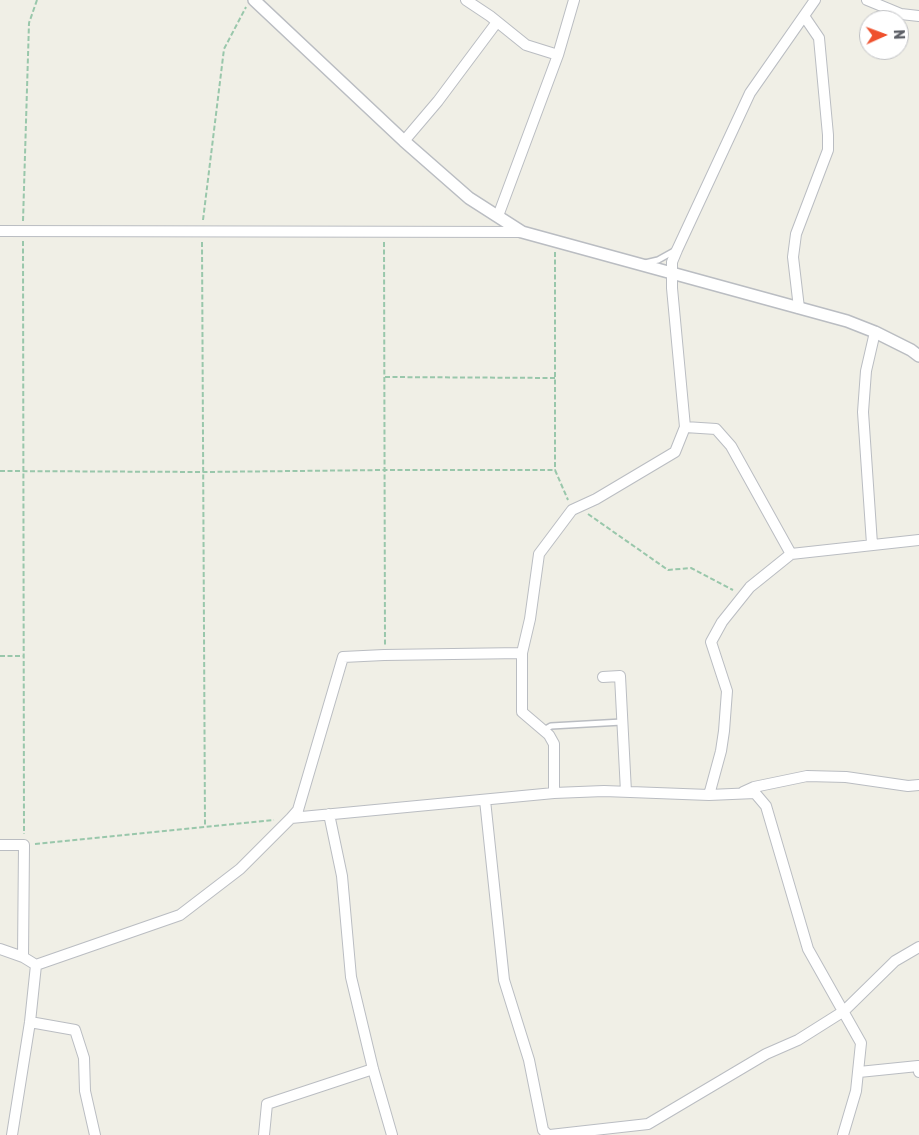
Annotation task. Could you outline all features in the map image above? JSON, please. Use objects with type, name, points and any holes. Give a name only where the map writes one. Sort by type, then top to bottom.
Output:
[{"type":"street","points":[[254,0],[404,141],[469,198],[522,232]]},
{"type":"street","points":[[466,0],[526,45],[558,55]]},
{"type":"street","points":[[498,216],[558,55],[574,0]]},
{"type":"street","points":[[554,793],[554,744],[544,730],[522,712],[522,653],[530,619],[539,554],[575,508],[596,499],[675,452],[685,426],[672,262],[750,93],[815,0]]},
{"type":"street","points":[[867,0],[901,14],[919,16]]},
{"type":"street","points":[[798,308],[792,257],[796,234],[828,150],[819,38],[804,16]]},
{"type":"street","points":[[404,141],[438,101],[497,22]]},
{"type":"street","points":[[0,231],[522,232],[847,321],[875,332],[919,356]]},
{"type":"street","points":[[872,544],[864,412],[866,371],[875,332]]},
{"type":"street","points":[[685,426],[716,429],[731,446],[791,554]]},
{"type":"street","points":[[709,795],[721,751],[727,691],[711,642],[722,622],[744,595],[791,554],[919,540]]},
{"type":"street","points":[[36,965],[180,915],[240,869],[291,818],[298,810],[342,657],[384,654],[522,653]]},
{"type":"street","points":[[602,677],[620,676],[626,792]]},
{"type":"street","points":[[740,794],[754,787],[807,776],[846,777],[908,786],[919,785]]},
{"type":"street","points":[[291,818],[554,793],[755,794],[766,806],[808,949],[861,1043],[856,1091],[843,1135]]},
{"type":"street","points":[[485,800],[504,980],[529,1060],[543,1130],[549,1135],[648,1124],[766,1054],[798,1040],[844,1012],[895,960],[919,948]]},
{"type":"street","points":[[329,814],[342,876],[351,977],[373,1069],[392,1135]]},
{"type":"street","points":[[0,845],[24,845],[23,957]]},
{"type":"street","points":[[0,949],[23,957],[36,965]]},
{"type":"street","points":[[12,1135],[30,1022],[36,965]]},
{"type":"street","points":[[30,1022],[75,1030],[84,1058],[85,1091],[95,1135]]},
{"type":"street","points":[[859,1072],[918,1066],[919,1072]]},
{"type":"street","points":[[264,1135],[266,1104],[373,1069]]},
{"type":"lane","points":[[632,263],[658,260],[677,250]]},
{"type":"lane","points":[[544,730],[551,726],[623,722]]},
{"type":"path","points":[[37,0],[29,23],[23,231],[24,845],[291,818]]},
{"type":"path","points":[[204,826],[202,232],[224,49],[249,0]]},
{"type":"path","points":[[384,232],[384,654]]},
{"type":"path","points":[[555,241],[555,470],[575,508],[668,570],[691,568],[744,595]]},
{"type":"path","points":[[384,377],[555,378]]},
{"type":"path","points":[[0,471],[555,470]]},
{"type":"path","points":[[0,656],[23,656]]}]
